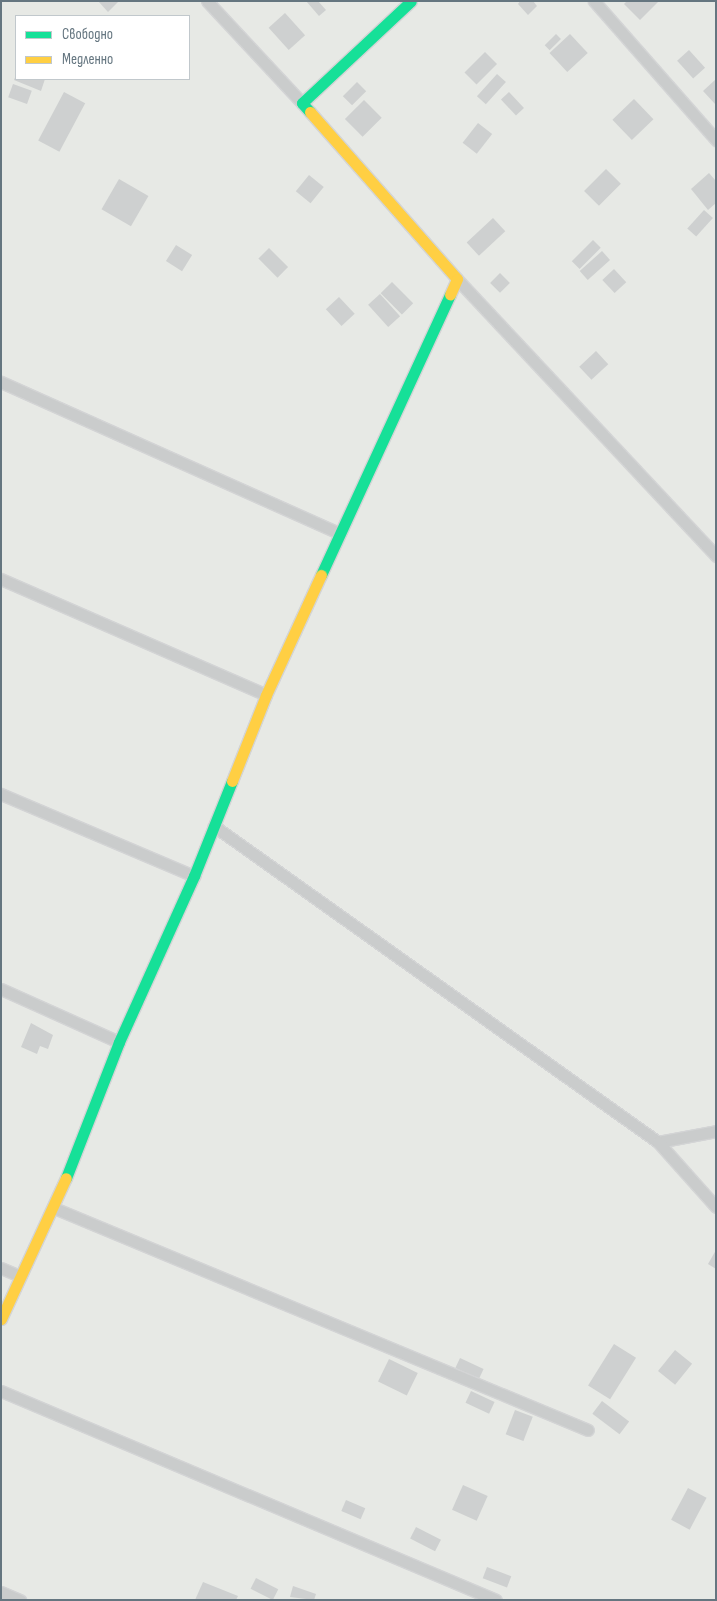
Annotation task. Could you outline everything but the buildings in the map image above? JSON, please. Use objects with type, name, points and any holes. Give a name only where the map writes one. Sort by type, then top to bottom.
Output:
[{"type":"street","points":[[1,1319],[54,1208],[119,1042],[194,876],[266,695],[457,278],[302,103],[412,1]]},
{"type":"lane","points":[[207,1],[302,103]]},
{"type":"lane","points":[[594,1],[716,140]]},
{"type":"lane","points":[[457,278],[716,556]]},
{"type":"lane","points":[[1,382],[340,533]]},
{"type":"lane","points":[[1,579],[266,695]]},
{"type":"lane","points":[[1,794],[194,876]]},
{"type":"lane","points":[[214,826],[658,1142],[716,1208]]},
{"type":"lane","points":[[1,989],[119,1042]]},
{"type":"lane","points":[[658,1142],[716,1131]]},
{"type":"lane","points":[[54,1208],[588,1430]]},
{"type":"lane","points":[[1,1268],[20,1276]]},
{"type":"lane","points":[[1,1391],[496,1600]]},
{"type":"lane","points":[[1,1592],[20,1600]]},
{"type":"shaded area","points":[[1,1],[716,1],[716,1600],[1,1600]]},
{"type":"traffic: fast","points":[[310,112],[302,103],[411,1]]},
{"type":"traffic: fast","points":[[321,575],[450,295]]},
{"type":"traffic: fast","points":[[66,1178],[119,1042],[194,876],[232,781]]},
{"type":"traffic: slow","points":[[310,112],[457,279],[450,295]]},
{"type":"traffic: slow","points":[[232,781],[266,695],[321,575]]},
{"type":"traffic: slow","points":[[1,1319],[66,1178]]}]
